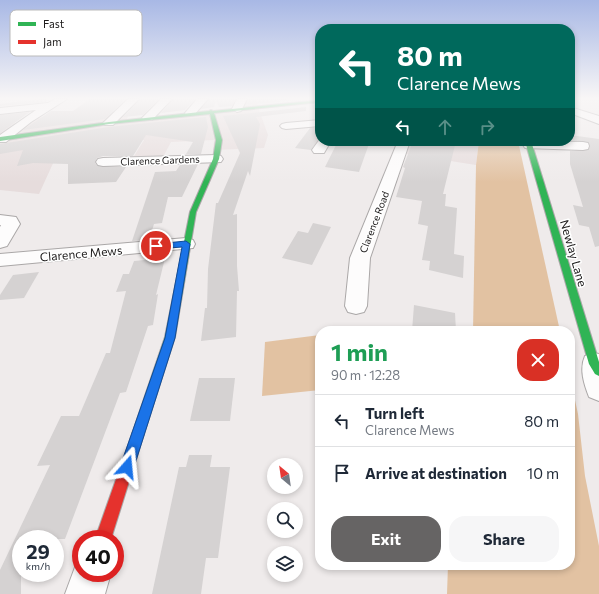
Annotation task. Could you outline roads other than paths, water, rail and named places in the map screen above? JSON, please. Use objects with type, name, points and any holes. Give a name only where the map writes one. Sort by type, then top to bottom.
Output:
[{"type":"street","points":[[1,139],[18,127]]},
{"type":"street","points":[[1,139],[84,127]]},
{"type":"street","points":[[106,530],[170,338],[193,212],[216,159],[219,140],[215,127]]},
{"type":"street","name":"Clarence Road","points":[[356,306],[360,258],[402,146]]},
{"type":"street","name":"Newlay Lane","points":[[529,146],[597,374]]},
{"type":"street","points":[[575,146],[583,146]]},
{"type":"street","name":"Clarence Gardens","points":[[103,162],[216,159]]},
{"type":"street","points":[[0,220],[10,221],[11,224],[0,242]]},
{"type":"street","name":"Clarence Mews","points":[[0,260],[186,244]]},
{"type":"street","points":[[85,594],[89,582]]}]
